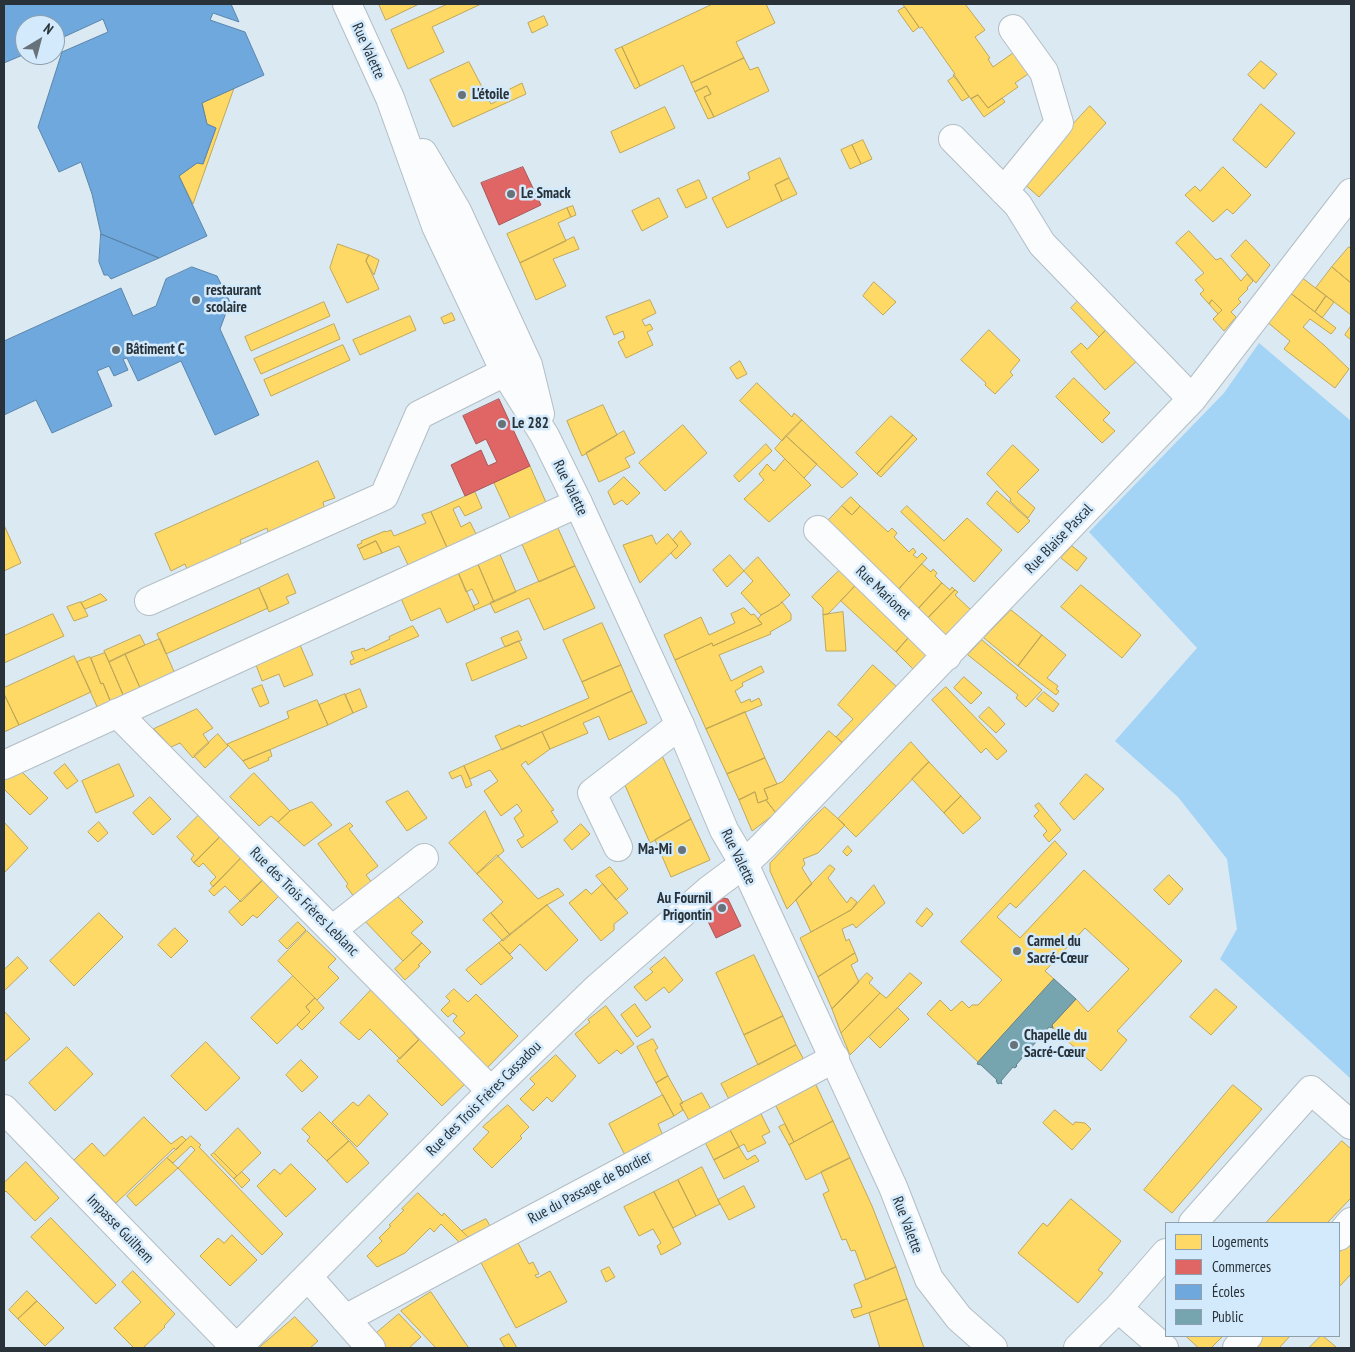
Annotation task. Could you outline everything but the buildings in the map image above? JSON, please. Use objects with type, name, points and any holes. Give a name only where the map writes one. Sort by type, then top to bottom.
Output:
[{"type":"street","name":"Rue Valette","points":[[347,4],[390,98],[436,226],[505,372],[545,436],[578,503],[680,725],[724,830],[744,864],[893,1187],[928,1280],[959,1318],[993,1348]]},
{"type":"street","points":[[1004,191],[1059,123],[1044,72],[1013,28]]},
{"type":"street","name":"Rue Valette","points":[[390,98],[457,211],[528,365],[545,436]]},
{"type":"street","points":[[953,140],[1018,205],[1042,244],[1192,399]]},
{"type":"street","name":"Rue Blaise Pascal","points":[[744,864],[948,656],[1192,399],[1351,193]]},
{"type":"street","points":[[149,601],[384,496],[419,415],[505,372]]},
{"type":"street","points":[[4,765],[578,503]]},
{"type":"street","name":"Rue Marionet","points":[[818,530],[948,656]]},
{"type":"street","name":"Rue des Trois Frères Leblanc","points":[[118,713],[491,1091]]},
{"type":"street","points":[[618,847],[592,793],[680,725]]},
{"type":"street","points":[[332,930],[424,858]]},
{"type":"street","name":"Rue des Trois Frères Cassadou","points":[[236,1348],[491,1091],[596,989],[709,890],[744,864]]},
{"type":"street","name":"Rue du Passage de Bordier","points":[[345,1318],[834,1058]]},
{"type":"street","points":[[1194,1222],[1311,1090],[1351,1125]]},
{"type":"street","name":"Impasse Guilhem","points":[[4,1109],[236,1348]]},
{"type":"street","points":[[1340,1235],[1351,1222]]},
{"type":"street","points":[[1078,1348],[1118,1308],[1165,1254]]},
{"type":"street","points":[[308,1277],[371,1348]]},
{"type":"street","points":[[1118,1308],[1164,1348]]},
{"type":"street","points":[[1237,1348],[1247,1337]]},
{"type":"shaded area","points":[[1259,343],[1351,421],[1351,1079],[1220,959],[1237,929],[1227,859],[1178,797],[1115,741],[1197,648],[1089,532],[1224,393]]},
{"type":"place","name":"L'étoile","points":[[462,95]]},
{"type":"place","name":"Le Smack","points":[[511,194]]},
{"type":"place","name":"restaurant scolaire","points":[[196,300]]},
{"type":"place","name":"Bâtiment C","points":[[116,350]]},
{"type":"place","name":"Le 282","points":[[502,424]]},
{"type":"place","name":"Ma-Mi","points":[[682,850]]},
{"type":"place","name":"Au Fournil Prigontin","points":[[722,908]]},
{"type":"place","name":"Carmel du Sacré-Cœur","points":[[1017,951]]},
{"type":"place","name":"Chapelle du Sacré-Cœur","points":[[1014,1045]]}]
